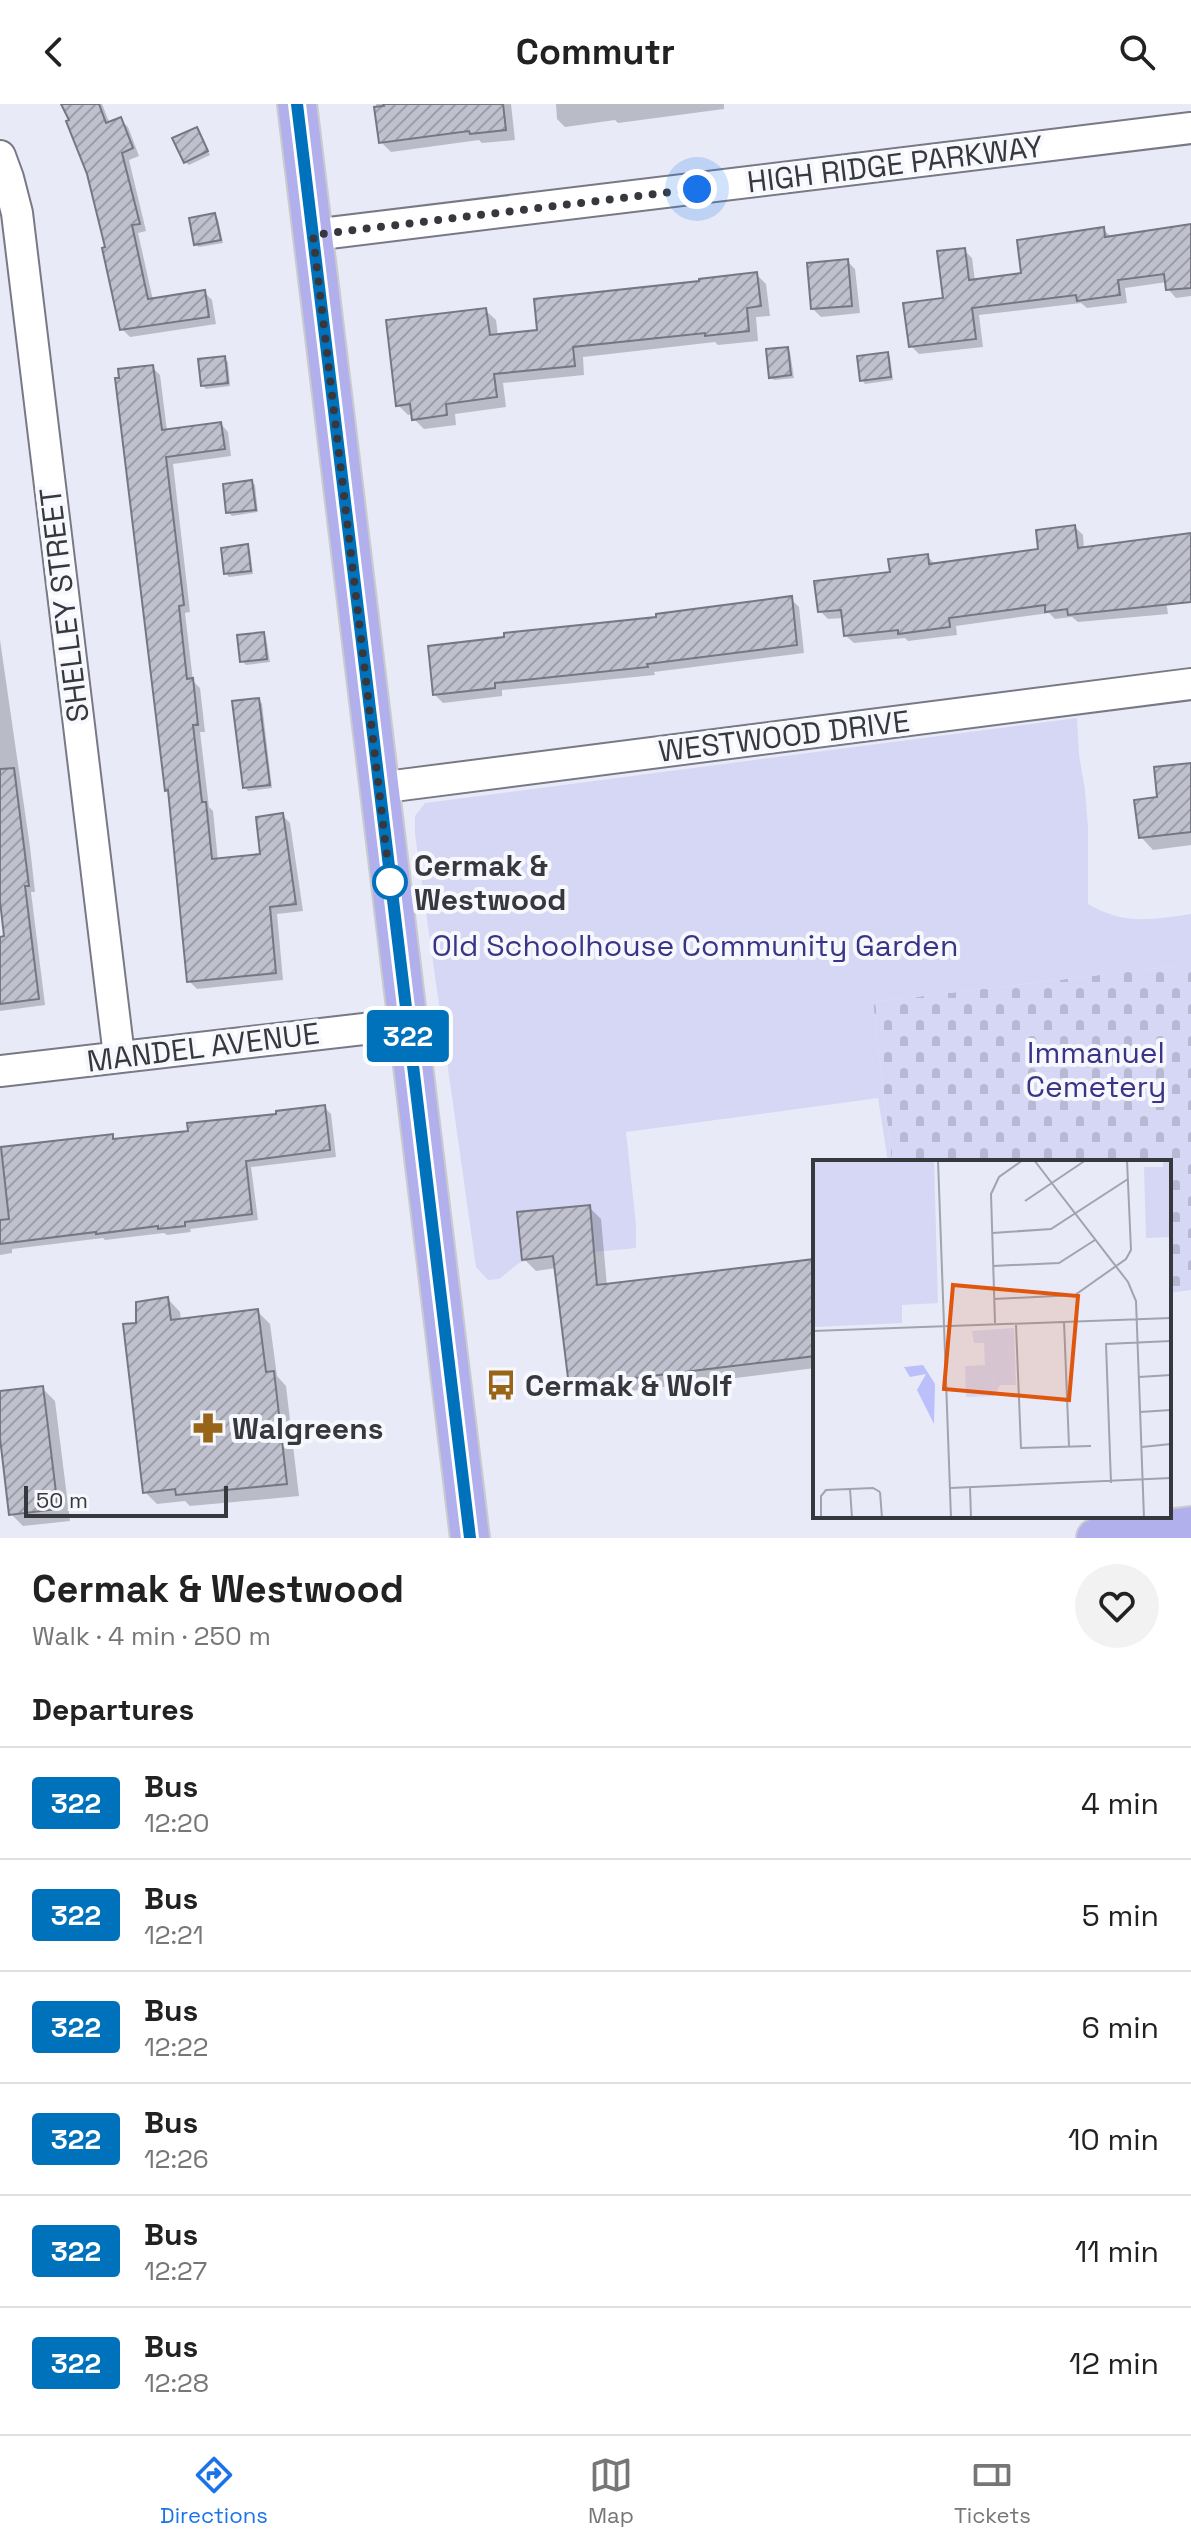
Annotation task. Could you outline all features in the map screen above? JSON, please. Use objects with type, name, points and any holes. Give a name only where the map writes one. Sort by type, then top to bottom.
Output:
[{"type":"main road","points":[[297,104],[470,1538]]},
{"type":"main road","points":[[1096,1538],[1191,1526]]},
{"type":"street","name":"HIGH RIDGE PARKWAY","points":[[313,235],[1191,128]]},
{"type":"street","name":"SHELLEY STREET","points":[[0,156],[17,213],[119,1056]]},
{"type":"street","name":"WESTWOOD DRIVE","points":[[378,788],[1191,684]]},
{"type":"street","name":"MANDEL AVENUE","points":[[0,1071],[407,1024]]},
{"type":"green space","name":"Old Schoolhouse Community Garden","points":[[1077,718],[1088,828],[1088,904],[1126,918],[1150,919],[1191,914],[1191,964],[873,1002],[892,1160],[888,1160],[878,1098],[626,1132],[636,1248],[541,1257],[519,1263],[499,1279],[488,1280],[476,1267],[415,834],[415,816],[425,803]]},
{"type":"green space","name":"Immanuel Cemetery","points":[[1191,964],[1191,1290],[1171,1293],[1171,1160],[892,1160],[873,1002]]},
{"type":"building","points":[[61,104],[99,104],[106,123],[121,117],[133,148],[122,153],[140,224],[132,225],[148,299],[205,290],[209,317],[120,330],[102,248],[105,247],[87,174]]},
{"type":"building","points":[[383,104],[503,104],[506,130],[470,134],[469,131],[379,143],[374,107]]},
{"type":"building","points":[[197,127],[208,151],[184,163],[172,138]]},
{"type":"building","points":[[215,213],[221,240],[194,245],[189,218]]},
{"type":"building","points":[[1191,224],[1191,288],[1166,290],[1164,274],[1118,280],[1120,295],[1077,301],[1076,295],[972,308],[976,339],[909,347],[903,303],[943,298],[937,251],[965,248],[969,280],[1021,273],[1017,240],[1104,227],[1105,237]]},
{"type":"building","points":[[848,259],[852,306],[811,309],[807,263]]},
{"type":"building","points":[[757,272],[761,306],[747,308],[749,331],[573,347],[575,366],[494,374],[497,397],[446,404],[447,415],[412,420],[410,404],[396,406],[386,320],[486,308],[490,335],[537,330],[534,299]]},
{"type":"building","points":[[788,347],[791,375],[769,378],[766,349]]},
{"type":"building","points":[[888,352],[891,377],[860,381],[857,356]]},
{"type":"building","points":[[225,356],[228,383],[201,386],[198,359]]},
{"type":"building","points":[[153,365],[162,430],[221,422],[225,449],[166,457],[184,605],[179,606],[187,679],[193,678],[198,725],[193,725],[212,859],[260,854],[256,817],[283,813],[296,904],[270,907],[276,973],[187,982],[168,790],[165,791],[115,378],[119,378],[118,369]]},
{"type":"building","points":[[252,480],[256,510],[226,513],[223,484]]},
{"type":"building","points":[[1075,525],[1078,548],[1191,533],[1191,602],[1068,615],[1067,609],[1045,612],[1045,605],[949,618],[950,627],[898,634],[898,630],[844,636],[841,610],[818,612],[814,581],[890,572],[888,559],[928,554],[929,564],[1038,549],[1036,530]]},
{"type":"building","points":[[248,544],[251,571],[224,574],[221,548]]},
{"type":"building","points":[[792,596],[797,645],[647,664],[648,667],[495,683],[495,688],[433,695],[428,646],[504,637],[504,633],[656,617],[656,614]]},
{"type":"building","points":[[264,632],[267,659],[240,662],[237,635]]},
{"type":"building","points":[[259,698],[270,785],[243,788],[232,701]]},
{"type":"building","points":[[1191,763],[1191,832],[1139,838],[1134,800],[1157,797],[1154,767]]},
{"type":"building","points":[[14,768],[39,999],[0,1004],[0,937],[4,936],[0,901],[0,769]]},
{"type":"building","points":[[325,1105],[330,1150],[246,1161],[252,1214],[185,1222],[185,1226],[96,1232],[0,1244],[0,1220],[9,1219],[1,1147],[113,1134],[113,1139],[188,1131],[187,1123],[276,1114],[276,1111]]},
{"type":"building","points":[[590,1205],[597,1285],[813,1259],[813,1356],[569,1386],[553,1256],[522,1260],[517,1212]]},
{"type":"building","name":"Walgreens","points":[[168,1297],[171,1320],[258,1309],[266,1372],[274,1371],[287,1484],[176,1495],[175,1489],[143,1493],[123,1324],[136,1323],[136,1302]]},
{"type":"building","points":[[43,1386],[58,1509],[9,1515],[0,1438],[0,1391]]},
{"type":"bus line","name":"322","points":[[297,104],[470,1538]]},
{"type":"place","name":"Cermak & Westwood","points":[[390,882]]},
{"type":"place","name":"Cermak & Wolf","points":[[501,1385]]},
{"type":"place","name":"Walgreens","points":[[208,1428]]},
{"type":"route","points":[[390,882],[313,235],[697,189]]}]
